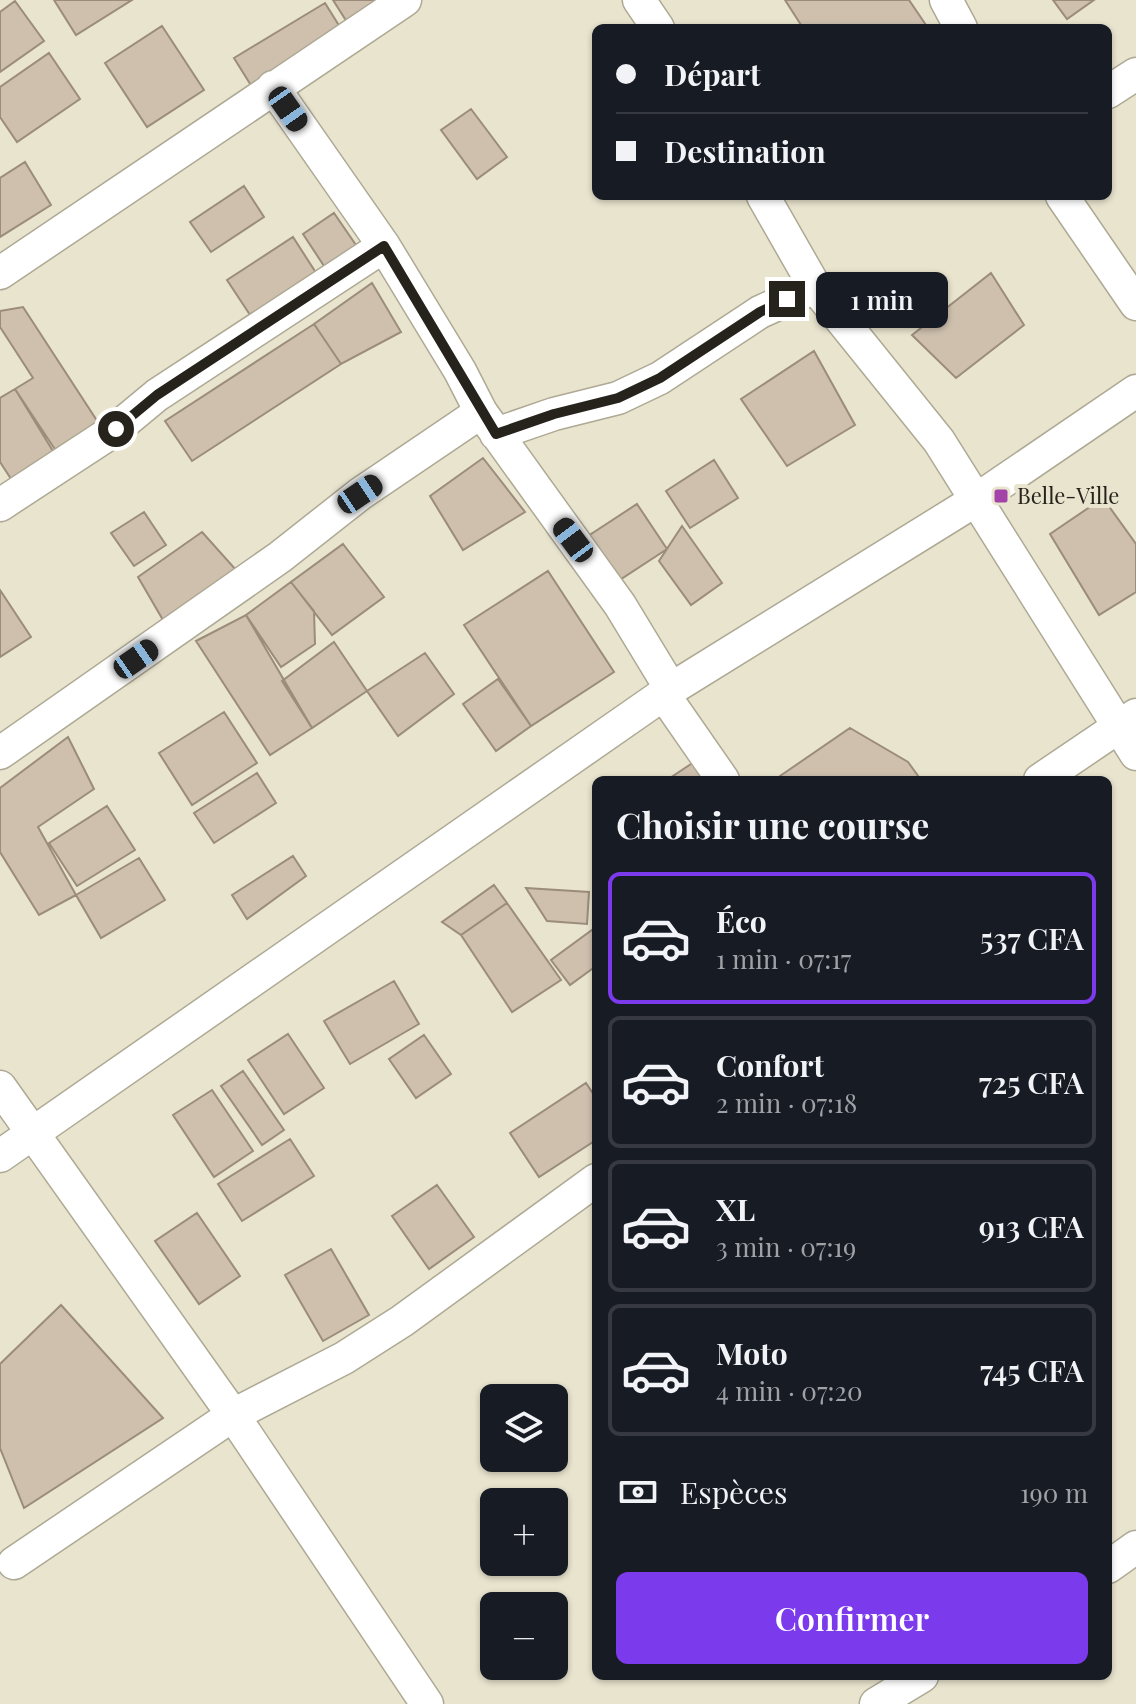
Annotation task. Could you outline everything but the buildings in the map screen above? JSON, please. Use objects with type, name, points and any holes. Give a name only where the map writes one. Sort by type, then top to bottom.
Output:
[{"type":"street","points":[[0,273],[405,0]]},
{"type":"street","points":[[639,0],[655,24]]},
{"type":"street","points":[[946,0],[959,24]]},
{"type":"street","points":[[1112,89],[1136,74]]},
{"type":"street","points":[[273,87],[384,246],[489,423],[620,605],[668,692],[720,776]]},
{"type":"street","points":[[765,200],[815,287],[939,441],[1126,721],[1136,754]]},
{"type":"street","points":[[1065,200],[1136,304]]},
{"type":"street","points":[[0,505],[116,429],[157,395],[384,246]]},
{"type":"street","points":[[0,753],[280,557],[360,494],[489,423],[554,414],[618,398],[660,378],[760,312],[815,287]]},
{"type":"street","points":[[0,1156],[668,692],[976,500],[1136,391]]},
{"type":"street","points":[[1046,776],[1126,721]]},
{"type":"street","points":[[0,1087],[233,1415],[427,1704]]},
{"type":"street","points":[[14,1563],[233,1415],[344,1358],[402,1321],[592,1183]]},
{"type":"street","points":[[1112,1564],[1136,1547]]},
{"type":"street","points":[[876,1704],[915,1680]]},
{"type":"place","name":"Belle-Ville","points":[[1001,496]]},
{"type":"route","points":[[116,429],[157,395],[384,246],[496,434],[554,414],[618,398],[660,378],[760,312],[787,299]]}]
